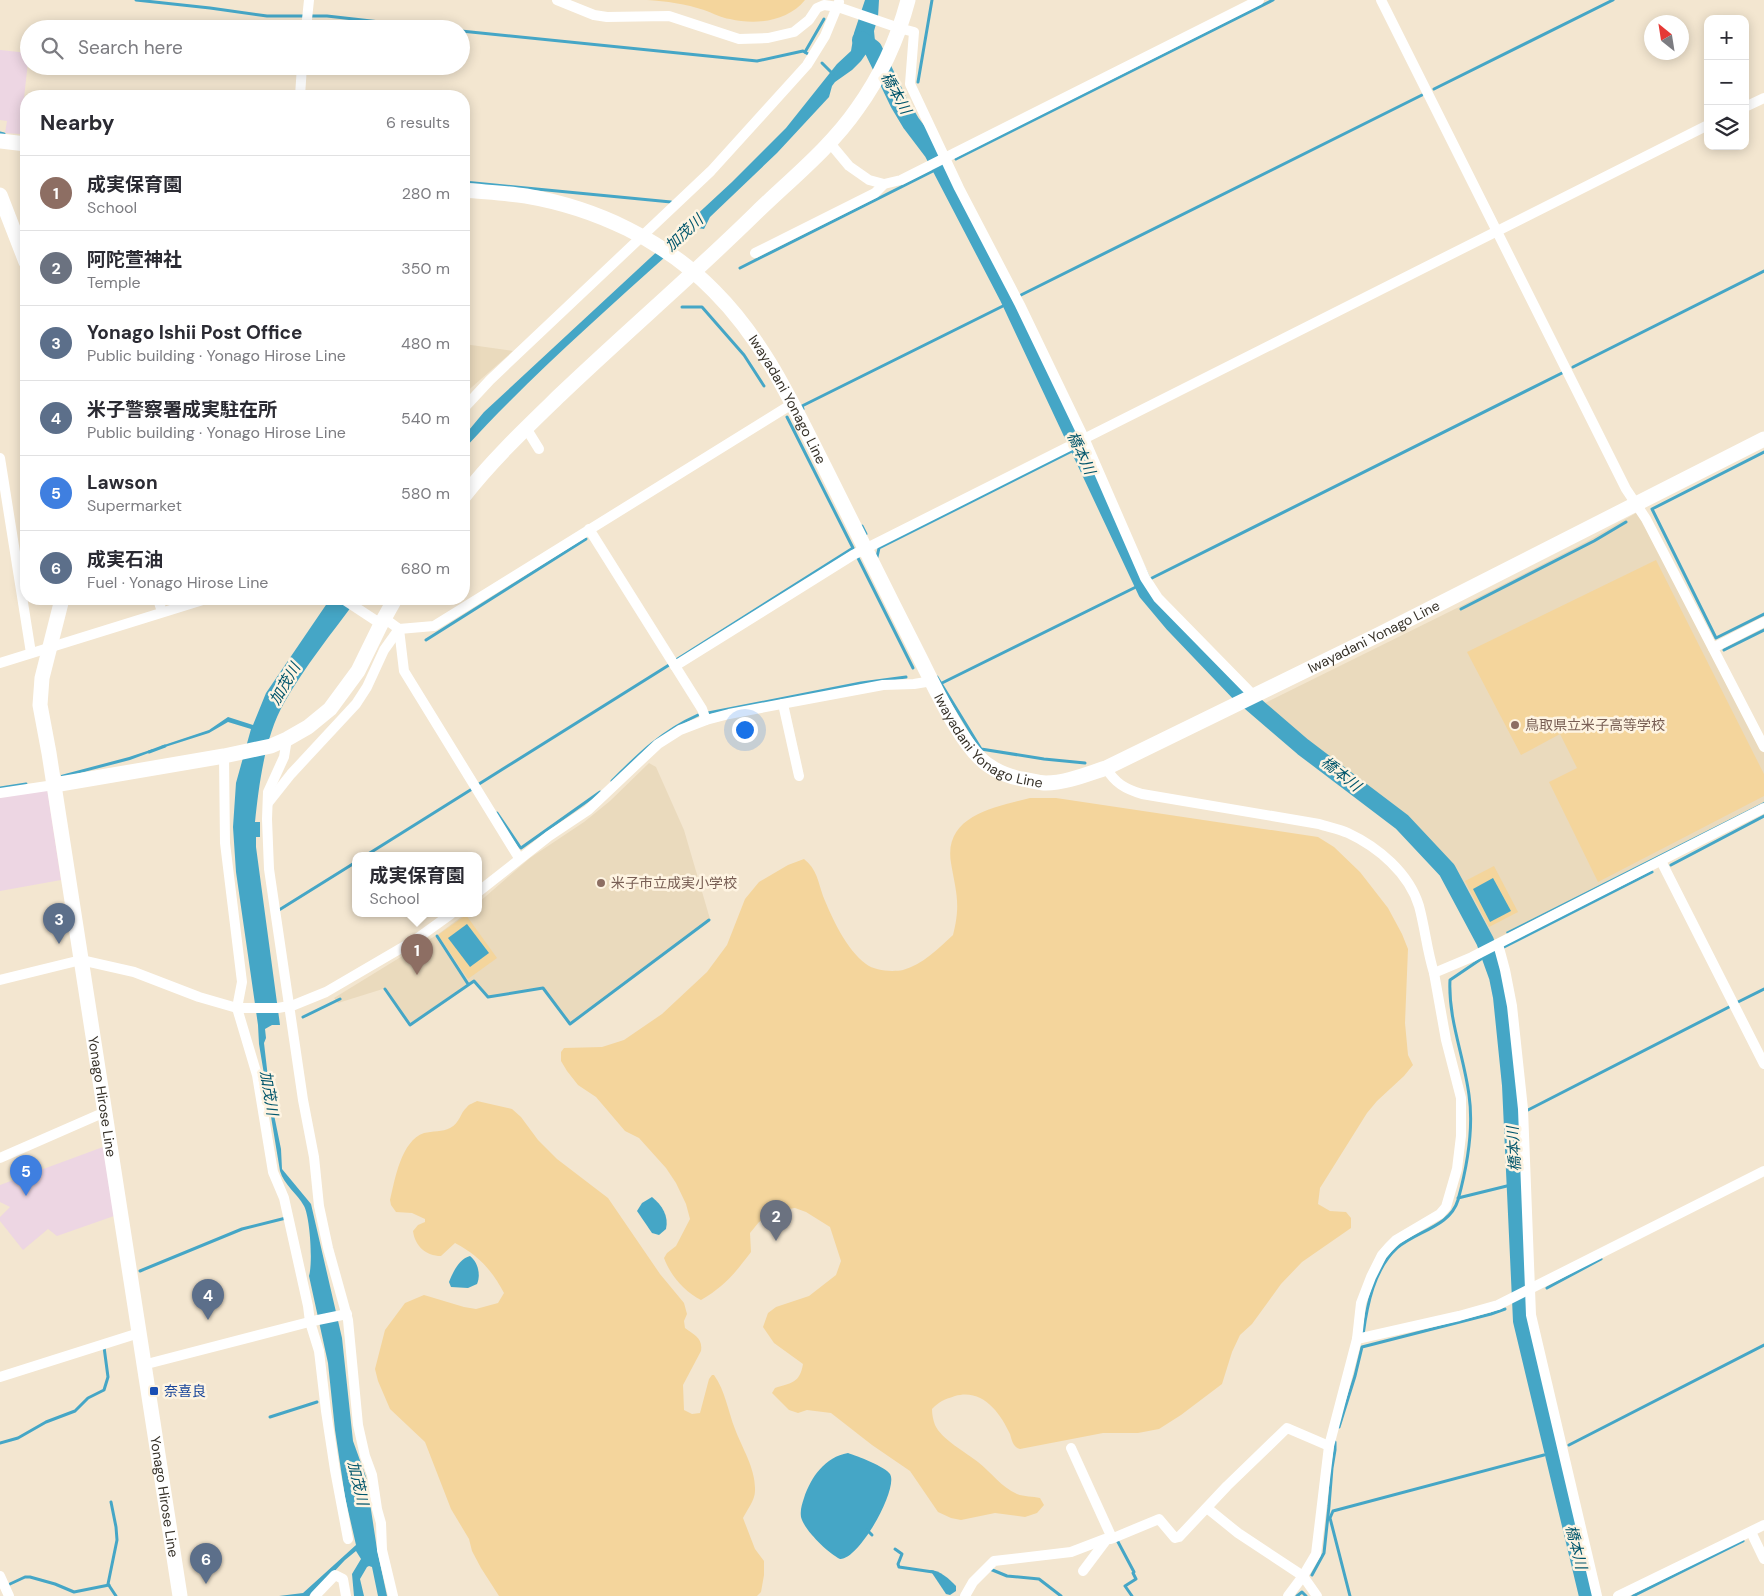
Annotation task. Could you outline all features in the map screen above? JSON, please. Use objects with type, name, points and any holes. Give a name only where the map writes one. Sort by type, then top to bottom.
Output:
[{"type":"main road","points":[[470,489],[505,448],[599,358],[688,268],[829,142],[857,109],[874,82],[899,28],[908,0]]},
{"type":"main road","points":[[0,141],[20,143]]},
{"type":"main road","name":"Iwayadani Yonago Line","points":[[470,191],[525,196],[607,219],[646,238],[688,268],[714,291],[744,324],[765,352],[932,681],[963,738],[975,755],[991,768],[1014,777],[1046,783],[1075,778],[1106,768],[1380,634],[1764,439]]},
{"type":"main road","points":[[0,195],[20,247]]},
{"type":"main road","name":"Yonago Hirose Line","points":[[61,605],[54,633],[48,648],[42,678],[40,705],[180,1596]]},
{"type":"main road","points":[[54,785],[229,755],[271,746],[287,739],[308,727],[330,708],[358,671],[379,620],[390,605]]},
{"type":"street","points":[[307,20],[309,0]]},
{"type":"street","points":[[557,0],[594,15],[669,16],[739,39],[768,38],[788,34],[802,27],[810,20],[817,8],[839,3],[899,28],[914,32],[910,84],[940,160],[959,188],[1020,305],[1079,440],[1145,578],[1158,598],[1248,698]]},
{"type":"street","points":[[829,142],[849,166],[868,180],[884,184],[901,180],[1260,0]]},
{"type":"street","points":[[1381,0],[1498,230],[1626,489],[1646,520],[1764,747]]},
{"type":"street","points":[[470,402],[497,373],[646,238],[711,171],[807,65],[825,36],[839,3]]},
{"type":"street","points":[[300,90],[301,75]]},
{"type":"street","points":[[1749,105],[1764,98]]},
{"type":"street","points":[[675,666],[820,574],[865,548],[1704,128]]},
{"type":"street","points":[[755,254],[875,193],[884,184]]},
{"type":"street","points":[[470,603],[792,404]]},
{"type":"street","points":[[526,428],[539,449]]},
{"type":"street","points":[[0,458],[20,587]]},
{"type":"street","points":[[589,529],[702,708],[706,720]]},
{"type":"street","points":[[23,605],[30,652]]},
{"type":"street","points":[[160,605],[162,612]]},
{"type":"street","points":[[0,663],[30,652],[186,605]]},
{"type":"street","points":[[353,605],[399,629],[434,626],[468,605]]},
{"type":"street","points":[[1713,648],[1764,622]]},
{"type":"street","points":[[268,803],[291,774],[356,704],[367,687],[384,650],[399,629]]},
{"type":"street","points":[[399,629],[404,671],[520,858]]},
{"type":"street","points":[[482,889],[520,858],[588,810],[658,744],[680,730],[729,714],[883,685],[914,684],[932,681]]},
{"type":"street","points":[[782,704],[799,776]]},
{"type":"street","points":[[287,739],[284,757],[268,792],[269,869],[314,1157],[319,1206],[328,1248],[347,1314],[358,1425],[365,1456],[372,1475],[381,1523],[382,1550],[393,1596]]},
{"type":"street","points":[[229,755],[225,850],[242,982],[237,1008],[257,1075],[273,1172],[284,1198],[319,1351],[328,1431],[348,1539]]},
{"type":"street","points":[[1106,768],[1118,783],[1142,794],[1319,824],[1347,833],[1364,843],[1398,870],[1410,886],[1418,905],[1434,973],[1446,1040],[1461,1098],[1461,1136],[1457,1170],[1446,1207],[1440,1214],[1396,1240],[1382,1255],[1361,1302],[1357,1339],[1329,1446],[1316,1554],[1288,1596]]},
{"type":"street","points":[[0,793],[54,785]]},
{"type":"street","points":[[1434,973],[1482,952],[1764,808]]},
{"type":"street","points":[[1661,861],[1764,1064]]},
{"type":"street","points":[[0,980],[81,960],[134,972],[199,997],[237,1008],[278,1008],[289,1006],[326,992],[415,940],[448,917]]},
{"type":"street","points":[[1496,945],[1505,970],[1512,1006],[1523,1109],[1532,1315],[1597,1596]]},
{"type":"street","points":[[0,1158],[105,1112]]},
{"type":"street","points":[[1357,1339],[1459,1316],[1498,1305],[1764,1171]]},
{"type":"street","points":[[143,1365],[347,1314]]},
{"type":"street","points":[[0,1377],[139,1333]]},
{"type":"street","points":[[965,1596],[973,1582],[994,1561],[1071,1552],[1110,1539],[1158,1519],[1175,1538],[1179,1537],[1284,1429],[1290,1428],[1329,1446]]},
{"type":"street","points":[[1072,1448],[1110,1539]]},
{"type":"street","points":[[1207,1508],[1246,1539],[1303,1576],[1318,1596]]},
{"type":"street","points":[[1618,1596],[1764,1525]]},
{"type":"street","points":[[1751,1532],[1764,1558]]},
{"type":"street","points":[[1083,1571],[1110,1539]]},
{"type":"street","points":[[315,1596],[335,1575],[343,1579],[346,1596]]},
{"type":"street","points":[[0,1576],[5,1593]]},
{"type":"shaded area","points":[[647,0],[805,0],[798,7],[780,17],[750,22],[720,17],[683,4]]},
{"type":"shaded area","points":[[0,50],[20,52],[20,75],[27,75],[25,90],[20,90],[20,134],[5,133],[7,121],[0,120]]},
{"type":"shaded area","points":[[470,345],[513,351],[470,389]]},
{"type":"shaded area","name":"鳥取県立米子高等学校","points":[[1636,513],[1640,514],[1764,753],[1764,804],[1490,943],[1454,872],[1417,833],[1384,803],[1260,709],[1263,704],[1463,605],[1586,542]]},
{"type":"shaded area","points":[[1656,560],[1764,774],[1764,796],[1598,882],[1549,782],[1577,768],[1560,734],[1521,755],[1467,652]]},
{"type":"shaded area","name":"米子市立成実小学校","points":[[649,763],[656,767],[684,830],[710,919],[570,1023],[543,988],[489,996],[475,980],[468,983],[437,935],[461,917],[482,917],[482,900],[530,858],[584,822],[610,801]]},
{"type":"shaded area","points":[[47,788],[61,880],[0,891],[0,795]]},
{"type":"shaded area","points":[[1030,798],[1056,798],[1318,837],[1334,847],[1360,872],[1388,908],[1408,949],[1405,1023],[1408,1055],[1413,1065],[1367,1113],[1320,1188],[1318,1204],[1330,1211],[1346,1212],[1351,1218],[1351,1228],[1302,1262],[1281,1284],[1252,1324],[1240,1335],[1232,1352],[1222,1384],[1181,1415],[1159,1429],[1138,1433],[1103,1433],[1020,1449],[1014,1445],[1006,1426],[995,1410],[974,1395],[955,1396],[942,1401],[932,1409],[935,1425],[948,1440],[978,1462],[1006,1488],[1020,1495],[1040,1498],[1044,1505],[1037,1513],[1025,1517],[995,1513],[961,1520],[938,1512],[910,1471],[872,1445],[831,1413],[807,1410],[798,1413],[789,1410],[772,1393],[775,1388],[797,1379],[803,1364],[774,1343],[763,1327],[768,1313],[776,1307],[809,1296],[836,1275],[841,1261],[830,1227],[806,1212],[795,1208],[776,1211],[759,1222],[750,1233],[751,1252],[729,1279],[717,1290],[701,1300],[695,1297],[674,1277],[664,1258],[676,1246],[690,1219],[686,1204],[676,1183],[666,1168],[639,1138],[625,1131],[596,1097],[578,1085],[561,1061],[561,1052],[564,1048],[602,1047],[624,1040],[662,1014],[707,972],[727,945],[745,899],[759,882],[788,865],[804,859],[814,871],[840,933],[859,958],[874,968],[884,970],[894,971],[910,968],[930,956],[953,935],[957,906],[951,863],[951,847],[955,834],[975,816],[1002,805]]},
{"type":"shaded area","points":[[1494,866],[1518,912],[1489,927],[1465,881]]},
{"type":"shaded area","points":[[463,917],[467,917],[497,958],[468,979],[438,935]]},
{"type":"shaded area","points":[[435,936],[467,984],[410,1024],[386,988],[338,1003],[334,998]]},
{"type":"shaded area","points":[[477,1101],[512,1109],[557,1159],[608,1198],[660,1274],[684,1303],[687,1314],[684,1321],[685,1328],[697,1337],[701,1343],[701,1351],[683,1385],[684,1410],[692,1414],[700,1413],[709,1379],[714,1375],[724,1394],[755,1483],[755,1494],[743,1518],[755,1549],[764,1561],[761,1592],[757,1596],[499,1596],[481,1568],[472,1551],[469,1539],[451,1509],[425,1442],[390,1409],[375,1369],[385,1330],[405,1303],[424,1295],[476,1309],[498,1303],[504,1293],[495,1277],[484,1264],[455,1243],[441,1256],[436,1256],[422,1249],[416,1241],[413,1231],[418,1225],[425,1222],[425,1219],[412,1213],[396,1212],[390,1200],[404,1152],[416,1137],[424,1133],[450,1128],[458,1121],[468,1106]]},
{"type":"shaded area","points":[[103,1147],[114,1216],[57,1236],[48,1229],[23,1250],[0,1221],[0,1217],[10,1207],[0,1202],[0,1185]]},
{"type":"water","name":"加茂川","points":[[865,0],[879,0],[878,17],[874,31],[875,41],[861,61],[835,82],[829,97],[777,153],[710,217],[704,229],[697,228],[578,336],[520,391],[470,443],[470,429],[484,412],[732,182],[786,128],[837,64],[851,51],[854,33]]},
{"type":"water","name":"加茂川","points":[[326,605],[353,605],[292,689],[277,716],[264,761],[255,822],[260,822],[260,837],[256,837],[256,847],[280,1025],[272,1025],[265,1029],[266,1038],[264,1043],[270,1095],[281,1149],[282,1169],[311,1204],[342,1338],[353,1441],[366,1477],[377,1549],[387,1596],[378,1596],[372,1567],[369,1566],[360,1579],[364,1596],[354,1596],[352,1574],[361,1559],[356,1551],[309,1596],[279,1596],[303,1593],[356,1545],[345,1497],[328,1363],[309,1276],[311,1251],[308,1220],[304,1206],[284,1181],[280,1171],[259,1044],[258,1025],[236,872],[233,827],[236,783],[251,729],[228,722],[209,733],[162,748],[161,746],[209,730],[228,717],[253,725],[266,693]]},
{"type":"water","points":[[153,749],[154,751],[130,760],[61,778],[61,775]]},
{"type":"water","points":[[1764,803],[1507,934],[1506,932]]},
{"type":"water","points":[[1493,878],[1511,911],[1490,922],[1473,889]]},
{"type":"water","points":[[467,924],[489,953],[470,967],[448,938]]},
{"type":"water","points":[[652,1197],[662,1207],[666,1215],[666,1229],[659,1235],[652,1233],[637,1211],[642,1203]]},
{"type":"water","points":[[470,1256],[478,1269],[479,1277],[477,1284],[468,1288],[451,1287],[449,1282],[455,1270],[463,1260]]},
{"type":"water","points":[[848,1453],[883,1468],[890,1474],[891,1482],[883,1507],[867,1536],[848,1556],[840,1559],[823,1547],[811,1534],[803,1522],[801,1512],[807,1490],[820,1469],[832,1459]]},
{"type":"water","points":[[930,1570],[941,1573],[956,1586],[956,1591],[950,1595],[946,1594]]},
{"type":"waterway","points":[[136,0],[267,16],[327,16],[362,20]]},
{"type":"waterway","points":[[918,82],[932,0]]},
{"type":"waterway","points":[[956,159],[1273,0]]},
{"type":"waterway","points":[[1434,89],[1613,0]]},
{"type":"waterway","points":[[805,52],[824,19]]},
{"type":"waterway","points":[[470,32],[757,61],[803,51],[808,54]]},
{"type":"waterway","name":"橋本川","points":[[861,40],[873,49],[899,103],[911,123],[933,152],[1008,296],[1147,592],[1173,623],[1239,692],[1303,747],[1402,822],[1447,870],[1485,941],[1498,977],[1502,997],[1511,1085],[1522,1321],[1588,1596]]},
{"type":"waterway","points":[[822,63],[833,74]]},
{"type":"waterway","points":[[1021,295],[1422,95]]},
{"type":"waterway","points":[[0,133],[4,134]]},
{"type":"waterway","points":[[740,268],[941,167]]},
{"type":"waterway","points":[[470,183],[671,202]]},
{"type":"waterway","points":[[1573,367],[1764,271]]},
{"type":"waterway","points":[[803,409],[802,406],[1011,302]]},
{"type":"waterway","points":[[682,307],[702,307],[744,355],[764,386]]},
{"type":"waterway","points":[[1150,579],[1562,373]]},
{"type":"waterway","points":[[676,660],[853,548],[787,417]]},
{"type":"waterway","points":[[877,557],[879,548],[1080,447]]},
{"type":"waterway","points":[[1764,452],[1652,509],[1716,638],[1764,614]]},
{"type":"waterway","points":[[1461,609],[1594,541],[1626,522]]},
{"type":"waterway","points":[[862,526],[866,534]]},
{"type":"waterway","points":[[426,640],[586,539]]},
{"type":"waterway","points":[[857,556],[913,668]]},
{"type":"waterway","points":[[942,683],[1142,584]]},
{"type":"waterway","points":[[1724,650],[1764,630]]},
{"type":"waterway","points":[[479,784],[669,665]]},
{"type":"waterway","points":[[708,713],[861,683],[906,677]]},
{"type":"waterway","points":[[937,677],[981,749],[1044,759],[1085,763]]},
{"type":"waterway","points":[[612,781],[662,736],[698,715]]},
{"type":"waterway","points":[[149,752],[165,746]]},
{"type":"waterway","points":[[0,788],[26,784]]},
{"type":"waterway","points":[[371,852],[472,789]]},
{"type":"waterway","points":[[521,848],[600,792]]},
{"type":"waterway","points":[[497,813],[520,847]]},
{"type":"waterway","points":[[1671,865],[1764,816]]},
{"type":"waterway","points":[[279,910],[352,864]]},
{"type":"waterway","points":[[1504,947],[1652,872]]},
{"type":"waterway","points":[[385,989],[410,1025],[474,981],[488,997],[543,988],[570,1024],[709,920]]},
{"type":"waterway","points":[[437,936],[468,984]]},
{"type":"waterway","points":[[1363,1335],[1369,1300],[1377,1277],[1389,1257],[1405,1242],[1440,1223],[1454,1209],[1458,1200],[1469,1148],[1471,1121],[1467,1080],[1451,1009],[1450,980],[1481,959]]},
{"type":"waterway","points":[[1738,1002],[1764,989]]},
{"type":"waterway","points":[[303,1017],[340,999]]},
{"type":"waterway","points":[[1528,1110],[1731,1006]]},
{"type":"waterway","points":[[1458,1198],[1515,1184]]},
{"type":"waterway","points":[[140,1271],[242,1229],[286,1218]]},
{"type":"waterway","points":[[1547,1288],[1601,1259]]},
{"type":"waterway","points":[[1339,1427],[1362,1347],[1505,1309]]},
{"type":"waterway","points":[[1569,1445],[1764,1345]]},
{"type":"waterway","points":[[0,1443],[18,1438],[46,1422],[75,1411],[88,1398],[104,1390],[108,1377],[104,1347]]},
{"type":"waterway","points":[[270,1417],[317,1402]]},
{"type":"waterway","points":[[1312,1575],[1324,1553],[1335,1442]]},
{"type":"waterway","points":[[1350,1596],[1330,1518],[1333,1511],[1544,1455]]},
{"type":"waterway","points":[[111,1502],[117,1540],[108,1584],[116,1596]]},
{"type":"waterway","points":[[867,1530],[872,1535]]},
{"type":"waterway","points":[[1117,1540],[1136,1579],[1125,1586],[1132,1596]]},
{"type":"waterway","points":[[1633,1596],[1743,1541]]},
{"type":"waterway","points":[[895,1549],[902,1554],[898,1564],[899,1567],[933,1572]]},
{"type":"waterway","points":[[990,1569],[1007,1576],[1039,1579],[1061,1596]]},
{"type":"waterway","points":[[10,1584],[25,1577],[30,1577],[74,1592],[109,1585]]},
{"type":"waterway","points":[[1297,1596],[1302,1592],[1306,1596]]},
{"type":"place","name":"鳥取県立米子高等学校","points":[[1515,725]]},
{"type":"place","name":"米子市立成実小学校","points":[[601,883]]},
{"type":"place","name":"Yonago Ishii Post Office","points":[[59,944]]},
{"type":"place","name":"成実保育園","points":[[417,975]]},
{"type":"place","name":"Lawson","points":[[26,1196]]},
{"type":"place","name":"阿陀萱神社","points":[[776,1241]]},
{"type":"place","name":"米子警察署成実駐在所","points":[[208,1320]]},
{"type":"place","name":"奈喜良","points":[[154,1391]]},
{"type":"place","name":"成実石油","points":[[206,1584]]}]
